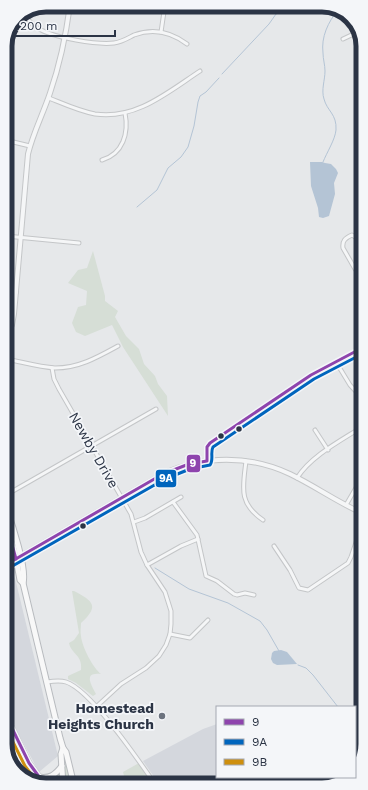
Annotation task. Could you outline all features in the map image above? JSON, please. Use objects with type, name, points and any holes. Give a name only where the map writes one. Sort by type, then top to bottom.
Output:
[{"type":"main road","points":[[12,534],[24,578],[23,583],[63,748],[66,752],[72,778]]},
{"type":"main road","points":[[12,541],[18,558]]},
{"type":"main road","points":[[12,728],[38,777],[46,778],[52,776],[62,766]]},
{"type":"main road","points":[[63,748],[61,754],[63,778]]},
{"type":"street","points":[[12,325],[17,290],[26,174],[30,146],[57,72],[69,12]]},
{"type":"street","points":[[161,32],[164,12]]},
{"type":"street","points":[[27,18],[38,28],[65,37],[98,43],[119,42],[145,32],[161,32],[176,37],[187,44]]},
{"type":"street","points":[[343,39],[354,34]]},
{"type":"street","points":[[48,98],[94,114],[111,115],[125,113],[144,107],[200,71]]},
{"type":"street","points":[[102,160],[114,154],[122,143],[126,130],[125,113]]},
{"type":"street","points":[[12,142],[30,146]]},
{"type":"street","points":[[356,238],[352,235],[345,239],[342,248],[356,270]]},
{"type":"street","points":[[12,236],[78,242]]},
{"type":"street","points":[[12,299],[17,290]]},
{"type":"street","points":[[12,360],[52,368],[89,361],[118,346]]},
{"type":"street","points":[[207,461],[207,447],[210,443],[311,376],[356,351]]},
{"type":"street","points":[[336,362],[350,385],[356,392]]},
{"type":"street","name":"Newby Drive","points":[[52,368],[56,385],[122,498],[134,522],[141,552],[162,587],[169,602],[172,617],[170,634],[166,645],[154,662],[121,684],[96,707]]},
{"type":"street","points":[[12,492],[156,408]]},
{"type":"street","points":[[315,430],[328,450]]},
{"type":"street","points":[[297,478],[306,466],[356,431]]},
{"type":"street","points":[[12,561],[172,470],[189,464],[207,461],[246,461],[268,466],[297,478],[356,510]]},
{"type":"street","points":[[246,461],[243,480],[244,496],[252,511],[263,520]]},
{"type":"street","points":[[346,505],[356,488]]},
{"type":"street","points":[[134,522],[145,518],[181,496]]},
{"type":"street","points":[[173,502],[196,533],[206,576],[216,581],[234,594],[239,595],[245,593],[254,595]]},
{"type":"street","points":[[148,565],[198,539]]},
{"type":"street","points":[[274,546],[299,588],[308,590],[348,563],[356,542]]},
{"type":"street","points":[[170,634],[190,638],[208,620]]},
{"type":"street","points":[[47,682],[60,681],[68,683],[83,694],[124,740],[151,778]]},
{"type":"street","points":[[16,760],[25,755]]},
{"type":"shaded area","points":[[93,251],[105,301],[118,311],[115,317],[126,336],[139,349],[144,364],[155,376],[158,384],[167,396],[168,416],[123,347],[112,325],[85,336],[76,332],[72,323],[78,307],[86,305],[87,291],[68,283],[78,270],[87,268]]},
{"type":"shaded area","points":[[12,575],[15,578],[58,756],[39,772],[12,719]]},
{"type":"shaded area","points":[[72,591],[86,598],[92,604],[91,612],[81,623],[81,633],[83,646],[88,657],[101,674],[95,674],[90,677],[96,694],[93,696],[68,679],[68,676],[81,670],[79,658],[70,647],[69,643],[74,640],[79,633]]},
{"type":"shaded area","points":[[216,724],[216,778],[155,778],[143,761],[203,729]]},
{"type":"shaded area","points":[[66,758],[70,778],[65,778],[64,759]]},
{"type":"shaded area","points":[[139,763],[149,778],[124,778],[123,772]]},
{"type":"shaded area","points":[[59,774],[59,778],[53,778]]},
{"type":"water","points":[[310,162],[331,164],[338,173],[334,183],[335,194],[329,216],[323,218],[319,217],[318,208],[311,186]]},
{"type":"water","points":[[281,650],[287,652],[297,664],[277,665],[273,663],[271,659],[272,653],[274,651]]},
{"type":"waterway","points":[[222,74],[269,24],[276,14],[280,12]]},
{"type":"waterway","points":[[323,162],[333,142],[336,130],[335,120],[325,103],[323,96],[325,71],[323,41],[328,25],[335,15]]},
{"type":"waterway","points":[[137,207],[157,190],[168,168],[181,157],[188,147],[200,96],[206,92],[219,78]]},
{"type":"waterway","points":[[155,568],[189,589],[228,603],[260,621],[279,651]]},
{"type":"waterway","points":[[298,665],[306,668],[313,675],[337,706]]},
{"type":"transit line","name":"9","points":[[12,561],[163,474],[189,464],[207,461],[207,447],[210,443],[311,375],[356,351]]},
{"type":"transit line","name":"9A","points":[[12,566],[165,479],[190,469],[210,465],[212,461],[213,447],[314,379],[356,357]]},
{"type":"transit line","name":"9","points":[[12,545],[16,559]]},
{"type":"transit line","name":"9","points":[[12,728],[29,763],[39,777]]},
{"type":"transit line","name":"9B","points":[[12,740],[25,766],[31,774]]},
{"type":"place","name":"Homestead Heights Church","points":[[162,716]]}]
